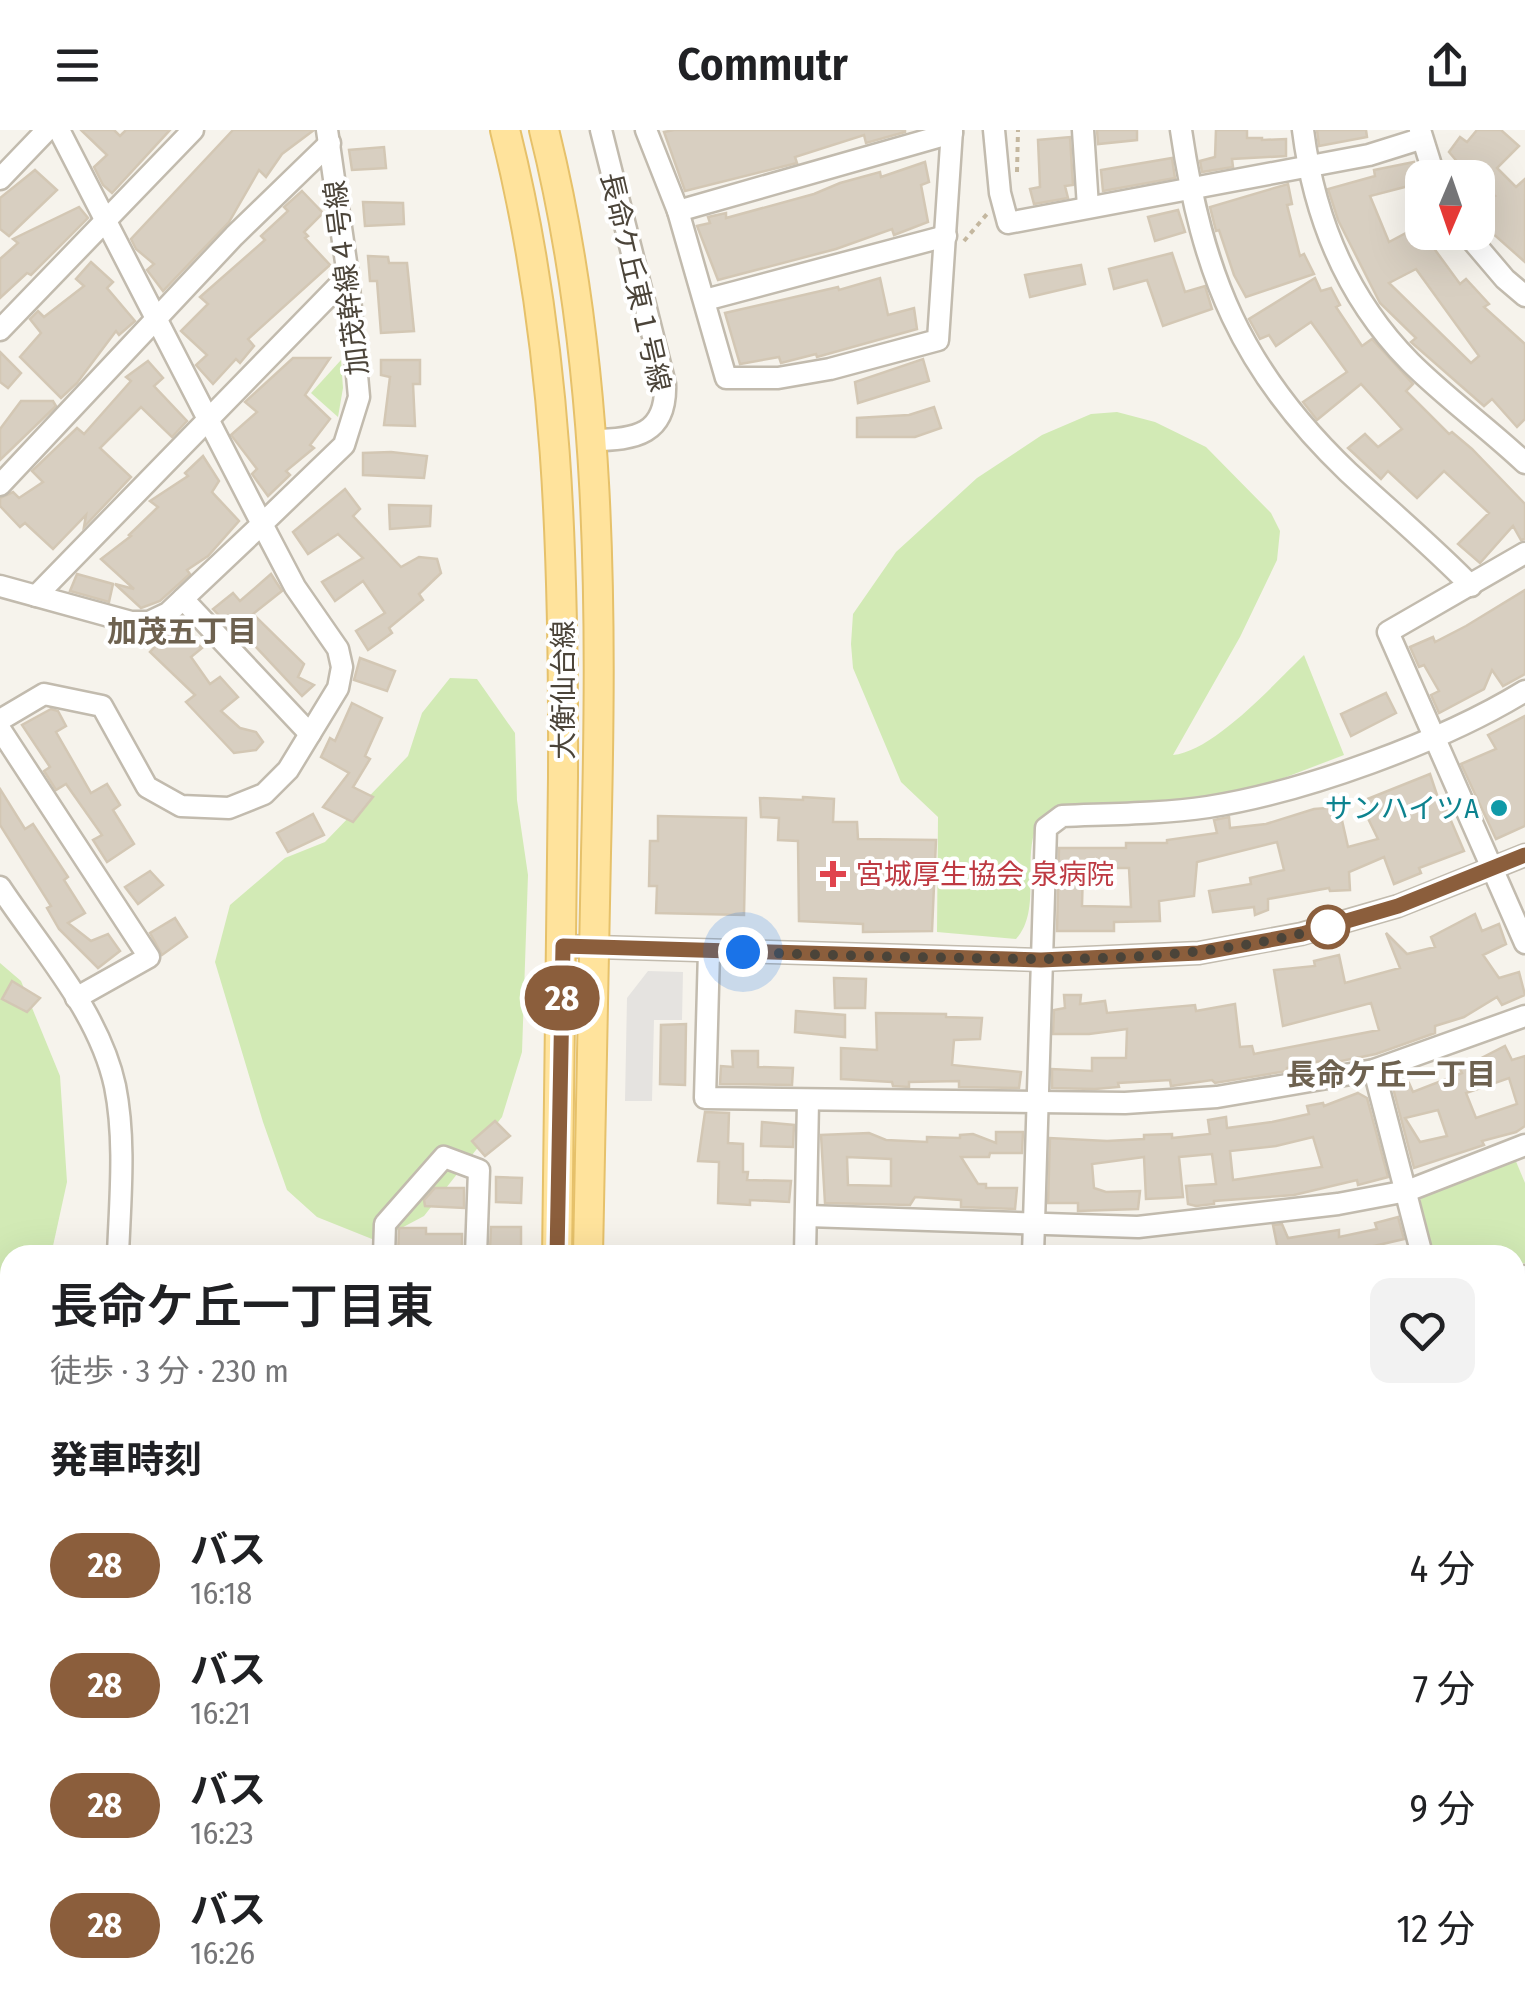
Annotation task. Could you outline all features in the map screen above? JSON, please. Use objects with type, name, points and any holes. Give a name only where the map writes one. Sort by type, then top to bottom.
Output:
[{"type":"main road","name":"大衡仙台線","points":[[506,130],[532,252],[552,405],[564,586],[563,946],[556,1245]]},
{"type":"main road","name":"大衡仙台線","points":[[544,130],[583,326],[600,589],[588,1245]]},
{"type":"street","points":[[0,179],[46,130]]},
{"type":"street","points":[[0,720],[44,694],[102,706],[147,788],[182,806],[230,808],[264,794],[288,770],[338,688],[342,667],[338,649],[295,586],[59,130]]},
{"type":"street","points":[[0,330],[193,130]]},
{"type":"street","name":"長命ケ丘東１号線","points":[[592,440],[645,433],[660,421],[666,402],[665,384],[601,130]]},
{"type":"street","points":[[646,130],[678,210],[726,378],[778,378],[830,369],[938,340],[952,132],[678,210]]},
{"type":"street","points":[[994,130],[1008,223],[1369,155],[1420,134],[1429,160]]},
{"type":"street","points":[[1083,130],[1088,207]]},
{"type":"street","points":[[1181,130],[1189,187],[1214,280],[1238,332],[1271,384],[1348,471],[1471,586]]},
{"type":"street","points":[[1303,130],[1324,224],[1345,277],[1410,361],[1525,463]]},
{"type":"street","points":[[0,485],[328,137]]},
{"type":"street","name":"加茂幹線４号線","points":[[0,586],[131,622],[150,622],[168,613],[344,444],[360,397],[328,137]]},
{"type":"street","points":[[705,300],[946,246]]},
{"type":"street","points":[[1480,250],[1504,279],[1525,296]]},
{"type":"street","points":[[36,596],[348,276]]},
{"type":"street","points":[[1525,552],[1388,632],[1525,943]]},
{"type":"street","points":[[183,599],[310,734]]},
{"type":"street","points":[[1033,1245],[1046,828],[1062,816],[1209,807],[1370,763],[1500,706],[1525,691]]},
{"type":"street","points":[[0,729],[148,957],[76,998]]},
{"type":"street","points":[[563,946],[1041,960],[1199,953],[1302,934],[1398,906],[1525,855]]},
{"type":"street","points":[[0,887],[76,998],[106,1056],[115,1084],[121,1144],[118,1245]]},
{"type":"street","points":[[709,951],[705,1098],[1125,1103],[1217,1097],[1374,1070],[1525,1016]]},
{"type":"street","points":[[1374,1070],[1420,1245]]},
{"type":"street","points":[[806,1245],[808,1101]]},
{"type":"street","points":[[808,1216],[1138,1227],[1302,1209],[1406,1191],[1525,1145]]},
{"type":"street","points":[[384,1245],[385,1224],[444,1157],[479,1170],[476,1245]]},
{"type":"path","points":[[946,246],[954,252],[993,208],[1003,204]]},
{"type":"green space","points":[[341,360],[343,388],[338,417],[311,393]]},
{"type":"green space","points":[[1117,412],[1155,422],[1206,447],[1271,513],[1280,531],[1277,560],[1240,637],[1173,755],[1207,742],[1225,729],[1304,655],[1344,755],[1260,787],[1206,799],[1130,804],[1039,821],[1031,850],[1028,913],[1016,939],[937,932],[938,817],[901,782],[853,668],[853,614],[896,552],[977,478],[1042,435],[1091,414]]},
{"type":"green space","points":[[450,678],[477,679],[515,733],[517,800],[528,875],[522,1052],[502,1117],[424,1216],[377,1241],[317,1217],[287,1190],[215,962],[230,905],[285,858],[325,842],[408,756],[422,713]]},
{"type":"green space","points":[[0,963],[21,981],[60,1076],[67,1182],[53,1245],[0,1245]]},
{"type":"green space","points":[[1515,1159],[1525,1183],[1525,1245],[1429,1245],[1417,1206],[1427,1189]]},
{"type":"shaded area","points":[[648,971],[683,972],[682,1020],[654,1020],[652,1101],[625,1101],[627,998]]},
{"type":"building","points":[[81,130],[114,130],[120,136],[126,130],[170,130],[112,193],[94,167],[107,155]]},
{"type":"building","points":[[233,130],[314,130],[282,154],[266,177],[259,170],[229,222],[163,291],[147,270],[154,264],[136,249],[131,239]]},
{"type":"building","points":[[1097,130],[1137,130],[1137,140],[1098,144]]},
{"type":"building","points":[[1216,130],[1247,130],[1247,138],[1262,140],[1286,139],[1286,156],[1232,159],[1233,167],[1202,172],[1200,161],[1215,157]]},
{"type":"building","points":[[1317,130],[1366,130],[1367,137],[1319,146]]},
{"type":"building","points":[[1477,130],[1501,130],[1519,146],[1497,168],[1516,187],[1525,179],[1525,262],[1495,235],[1495,160],[1456,160],[1449,152],[1460,137],[1467,142]]},
{"type":"building","points":[[664,132],[905,132],[866,143],[864,135],[795,157],[797,163],[685,191]]},
{"type":"building","points":[[1070,137],[1073,185],[1065,186],[1068,198],[1034,204],[1030,189],[1040,187],[1038,140]]},
{"type":"building","points":[[384,147],[386,168],[352,170],[349,150]]},
{"type":"building","points":[[1172,158],[1175,178],[1103,191],[1101,170]]},
{"type":"building","points":[[925,162],[929,182],[921,185],[928,222],[894,235],[892,229],[836,249],[718,280],[697,226],[710,223],[708,217],[726,213],[726,218]]},
{"type":"building","points":[[1405,164],[1405,187],[1370,196],[1389,242],[1405,234],[1405,250],[1435,250],[1460,284],[1466,279],[1489,304],[1484,307],[1525,344],[1525,419],[1517,427],[1492,399],[1484,406],[1411,342],[1416,338],[1380,303],[1338,220],[1328,189],[1375,176],[1374,170]],"holes":[[[1416,269],[1479,356],[1471,363],[1389,283]]]},
{"type":"building","points":[[35,170],[57,190],[9,236],[0,229],[0,198]]},
{"type":"building","points":[[1288,184],[1292,204],[1287,205],[1300,256],[1304,254],[1314,274],[1246,297],[1219,230],[1216,231],[1210,207]]},
{"type":"building","points":[[302,191],[323,213],[304,232],[308,236],[305,238],[330,265],[248,339],[254,346],[213,384],[196,365],[207,355],[181,331],[208,304],[200,297],[265,240],[261,236],[288,211],[284,207]]},
{"type":"building","points":[[363,202],[403,203],[404,224],[365,226]]},
{"type":"building","points":[[79,207],[88,218],[31,275],[27,273],[0,298],[0,259],[18,243],[13,239]]},
{"type":"building","points":[[1178,210],[1185,232],[1155,241],[1148,217]]},
{"type":"building","points":[[1172,253],[1185,292],[1205,286],[1212,309],[1163,326],[1147,280],[1114,289],[1109,269]]},
{"type":"building","points":[[368,256],[388,257],[389,263],[407,263],[414,331],[381,333],[377,281],[370,281]]},
{"type":"building","points":[[91,262],[113,282],[107,288],[135,321],[119,335],[116,331],[61,398],[20,357],[41,333],[30,319],[38,311],[44,317],[84,286],[76,279]]},
{"type":"building","points":[[1081,265],[1085,284],[1030,297],[1025,275]]},
{"type":"building","points":[[880,278],[888,315],[914,308],[917,329],[817,357],[816,354],[781,363],[779,357],[740,364],[725,313]]},
{"type":"building","points":[[1315,278],[1321,291],[1331,288],[1340,305],[1336,307],[1362,346],[1372,339],[1413,384],[1406,391],[1449,434],[1452,432],[1472,449],[1525,504],[1525,539],[1521,540],[1513,526],[1480,563],[1458,544],[1489,513],[1444,471],[1417,498],[1388,471],[1381,479],[1348,448],[1365,434],[1378,447],[1402,429],[1361,384],[1317,420],[1303,402],[1347,372],[1311,322],[1276,346],[1269,335],[1260,339],[1249,319]]},
{"type":"building","points":[[0,352],[21,373],[8,388],[0,382]]},
{"type":"building","points":[[293,358],[330,358],[305,395],[330,419],[310,445],[314,448],[286,471],[290,475],[268,496],[252,474],[257,469],[231,435],[257,412],[245,402]]},
{"type":"building","points":[[923,359],[929,381],[858,403],[855,382]]},
{"type":"building","points":[[381,360],[420,360],[420,384],[413,384],[415,426],[384,425],[390,377],[381,375]]},
{"type":"building","points":[[148,361],[163,378],[154,386],[187,421],[172,437],[141,407],[100,448],[131,477],[84,527],[86,515],[53,549],[25,523],[20,527],[0,506],[0,498],[13,492],[19,498],[43,482],[32,471],[77,428],[84,434],[131,381],[126,377]]},
{"type":"building","points":[[21,401],[53,401],[56,406],[0,460],[0,429]]},
{"type":"building","points":[[934,407],[941,428],[915,437],[857,437],[857,418],[909,415]]},
{"type":"building","points":[[363,453],[427,456],[424,478],[363,475]]},
{"type":"building","points":[[203,456],[219,481],[212,492],[239,521],[160,601],[141,608],[115,584],[134,589],[101,559],[131,536],[158,507],[150,501],[188,476],[185,473]]},
{"type":"building","points":[[345,489],[360,509],[353,516],[401,567],[419,557],[437,559],[441,573],[419,594],[423,600],[389,628],[392,633],[368,650],[356,631],[385,613],[363,581],[335,601],[322,582],[363,558],[338,534],[308,554],[293,532]]},
{"type":"building","points":[[389,505],[431,506],[430,526],[390,529]]},
{"type":"building","points":[[77,574],[113,584],[109,602],[70,591]]},
{"type":"building","points":[[271,574],[282,591],[253,614],[304,664],[298,677],[314,685],[302,696],[240,630],[237,634],[213,609],[233,593],[240,601]]},
{"type":"building","points":[[1525,590],[1525,674],[1503,686],[1492,670],[1484,689],[1439,713],[1431,695],[1439,691],[1424,665],[1419,667],[1410,647],[1433,637],[1435,642]]},
{"type":"building","points":[[175,625],[202,648],[191,657],[210,684],[220,677],[238,697],[221,711],[240,728],[256,732],[263,742],[256,750],[234,753],[186,702],[195,695],[150,652]]},
{"type":"building","points":[[360,658],[395,671],[387,691],[354,680]]},
{"type":"building","points":[[1386,693],[1396,713],[1351,736],[1341,714]]},
{"type":"building","points":[[352,703],[382,718],[365,756],[370,759],[353,787],[373,797],[353,822],[323,807],[349,773],[321,757],[330,738],[335,741]]},
{"type":"building","points":[[51,709],[58,711],[66,726],[56,732],[91,793],[107,784],[120,805],[113,810],[134,844],[107,862],[93,840],[102,835],[66,784],[56,790],[44,771],[50,767],[22,725]]},
{"type":"building","points":[[1525,716],[1525,826],[1496,839],[1461,764],[1496,749],[1488,735]]},
{"type":"building","points":[[1430,774],[1464,851],[1419,868],[1421,873],[1394,884],[1384,857],[1349,872],[1350,890],[1329,888],[1268,899],[1268,910],[1255,915],[1254,907],[1213,912],[1209,891],[1251,884],[1250,878],[1284,870],[1277,842],[1197,862],[1194,896],[1159,901],[1160,921],[1114,922],[1114,931],[1057,931],[1059,848],[1126,848],[1126,843],[1167,843],[1217,833],[1214,820],[1229,817],[1230,828],[1339,807],[1348,847],[1378,839],[1360,802]],"holes":[[[1083,868],[1129,868],[1131,907],[1082,906]]]},
{"type":"building","points":[[0,789],[25,829],[33,824],[68,877],[64,880],[85,913],[68,923],[91,941],[108,934],[120,951],[98,968],[59,929],[47,908],[51,906],[0,825]]},
{"type":"building","points":[[760,798],[834,799],[833,822],[857,822],[858,839],[936,840],[932,931],[863,932],[863,924],[799,921],[798,841],[778,840],[779,818],[761,817]]},
{"type":"building","points":[[313,814],[324,835],[288,852],[277,833]]},
{"type":"building","points":[[658,816],[746,818],[744,915],[656,913],[657,886],[649,886],[650,841],[658,841]]},
{"type":"building","points":[[150,871],[163,885],[138,904],[125,887]]},
{"type":"building","points":[[1475,914],[1482,931],[1499,924],[1506,944],[1483,955],[1499,978],[1519,972],[1525,995],[1502,1005],[1497,997],[1464,1017],[1435,1026],[1435,1033],[1376,1054],[1336,1062],[1335,1058],[1215,1083],[1212,1080],[1171,1086],[1170,1080],[1118,1083],[1119,1087],[1095,1089],[1052,1088],[1052,1069],[1092,1071],[1092,1058],[1126,1058],[1127,1029],[1053,1034],[1054,1010],[1065,1008],[1064,995],[1081,995],[1080,1004],[1105,1001],[1107,1013],[1195,1005],[1196,1011],[1235,1004],[1240,1047],[1252,1046],[1254,1054],[1379,1030],[1371,1003],[1283,1026],[1274,970],[1315,966],[1314,961],[1339,955],[1345,983],[1400,968],[1386,933],[1407,954],[1435,947],[1431,937]]},
{"type":"building","points":[[175,918],[187,937],[162,955],[150,933]]},
{"type":"building","points":[[834,978],[866,979],[865,1008],[835,1008]]},
{"type":"building","points":[[12,981],[40,998],[27,1012],[2,999]]},
{"type":"building","points":[[796,1011],[845,1015],[845,1037],[795,1032]]},
{"type":"building","points":[[876,1013],[982,1018],[980,1039],[954,1040],[952,1065],[1021,1072],[1019,1088],[959,1087],[959,1081],[909,1082],[909,1087],[841,1079],[841,1048],[877,1050]]},
{"type":"building","points":[[686,1024],[685,1085],[660,1084],[661,1025]]},
{"type":"building","points":[[1505,1046],[1512,1060],[1525,1056],[1525,1126],[1482,1141],[1484,1145],[1414,1168],[1393,1088],[1409,1083],[1413,1092],[1462,1073],[1460,1069]],"holes":[[[1509,1078],[1517,1104],[1476,1118],[1466,1093]],[[1438,1110],[1447,1136],[1420,1142],[1405,1118]]]},
{"type":"building","points":[[732,1051],[758,1051],[758,1067],[793,1068],[792,1085],[720,1084],[721,1066],[733,1067]]},
{"type":"building","points":[[1358,1093],[1367,1098],[1388,1177],[1294,1195],[1196,1206],[1188,1204],[1186,1186],[1216,1184],[1212,1154],[1179,1157],[1183,1197],[1146,1199],[1144,1157],[1092,1164],[1094,1188],[1106,1192],[1140,1191],[1138,1209],[1078,1211],[1078,1203],[1048,1203],[1050,1138],[1107,1141],[1144,1139],[1144,1135],[1172,1134],[1172,1138],[1210,1134],[1208,1120],[1226,1117],[1227,1128],[1309,1114],[1307,1106],[1324,1106]],"holes":[[[1313,1137],[1322,1167],[1233,1180],[1230,1151]]]},
{"type":"building","points":[[705,1112],[729,1113],[728,1143],[743,1144],[743,1172],[748,1172],[747,1180],[791,1181],[789,1202],[718,1203],[719,1162],[698,1161]]},
{"type":"building","points":[[495,1121],[510,1136],[485,1156],[472,1141]]},
{"type":"building","points":[[762,1122],[794,1125],[793,1147],[761,1146]]},
{"type":"building","points":[[996,1132],[1023,1132],[1022,1153],[961,1157],[978,1184],[986,1184],[986,1188],[1017,1188],[1015,1209],[961,1207],[961,1200],[915,1197],[910,1205],[825,1203],[821,1135],[869,1133],[886,1140],[927,1142],[927,1137],[960,1138],[973,1134],[996,1143]],"holes":[[[847,1157],[891,1159],[891,1186],[848,1185]]]},
{"type":"building","points":[[496,1177],[522,1178],[521,1203],[496,1202]]},
{"type":"building","points":[[435,1188],[464,1188],[464,1208],[425,1206],[424,1200]]},
{"type":"building","points":[[1398,1217],[1404,1239],[1378,1245],[1277,1245],[1273,1225],[1282,1224],[1288,1238],[1339,1230],[1339,1237],[1377,1229],[1375,1223]]},
{"type":"building","points":[[491,1227],[521,1227],[521,1245],[490,1245]]},
{"type":"building","points":[[399,1228],[426,1228],[426,1234],[462,1234],[462,1245],[398,1245]]},
{"type":"bus line","name":"28","points":[[557,1245],[563,946],[1041,960],[1199,953],[1302,934],[1398,906],[1525,855]]},
{"type":"place","name":"サンハイツA","points":[[1499,808]]},
{"type":"place","name":"宮城厚生協会 泉病院","points":[[833,874]]},
{"type":"district","name":"加茂五丁目","points":[[182,632]]},
{"type":"district","name":"長命ケ丘一丁目","points":[[1391,1075]]},
{"type":"route","points":[[743,952],[1041,960],[1114,958],[1199,953],[1334,925],[1328,927]]}]
